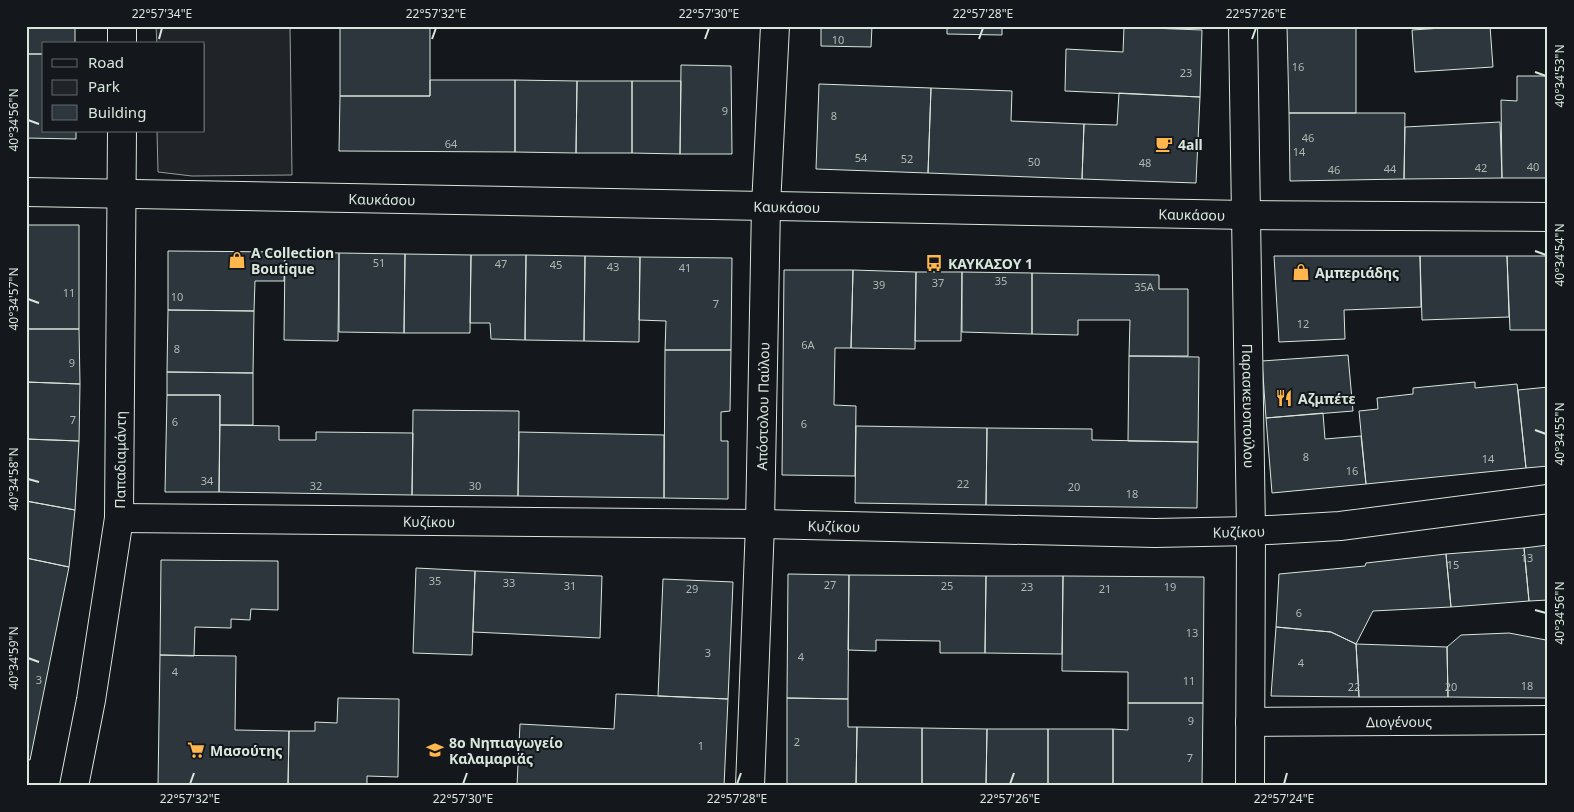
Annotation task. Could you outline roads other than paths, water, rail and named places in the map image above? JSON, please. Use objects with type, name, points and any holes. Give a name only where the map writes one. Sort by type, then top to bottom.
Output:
[{"type":"street","points":[[122,26],[122,42]]},
{"type":"street","name":"Απόστολου Παύλου","points":[[750,786],[760,524],[766,206],[775,26]]},
{"type":"street","name":"Παρασκευοπούλου","points":[[1244,26],[1250,531],[1250,786]]},
{"type":"street","name":"Παπαδιαμάντη","points":[[74,786],[92,700],[119,518],[122,132]]},
{"type":"street","name":"Καυκάσου","points":[[26,192],[1247,215],[1548,217]]},
{"type":"street","name":"Κυζίκου","points":[[119,518],[760,524],[1145,532],[1250,531],[1340,526],[1548,499]]},
{"type":"street","name":"Διογένους","points":[[1250,722],[1548,720]]},
{"type":"place","name":"4all","points":[[1164,144]]},
{"type":"place","name":"A Collection Boutique","points":[[237,260]]},
{"type":"place","name":"ΚΑΥΚΑΣΟΥ 1","points":[[934,263]]},
{"type":"place","name":"Αμπεριάδης","points":[[1301,272]]},
{"type":"place","name":"Αζμπέτε","points":[[1284,398]]},
{"type":"place","name":"Μασούτης","points":[[196,750]]},
{"type":"place","name":"8ο Νηπιαγωγείο Καλαμαριάς","points":[[435,750]]}]
